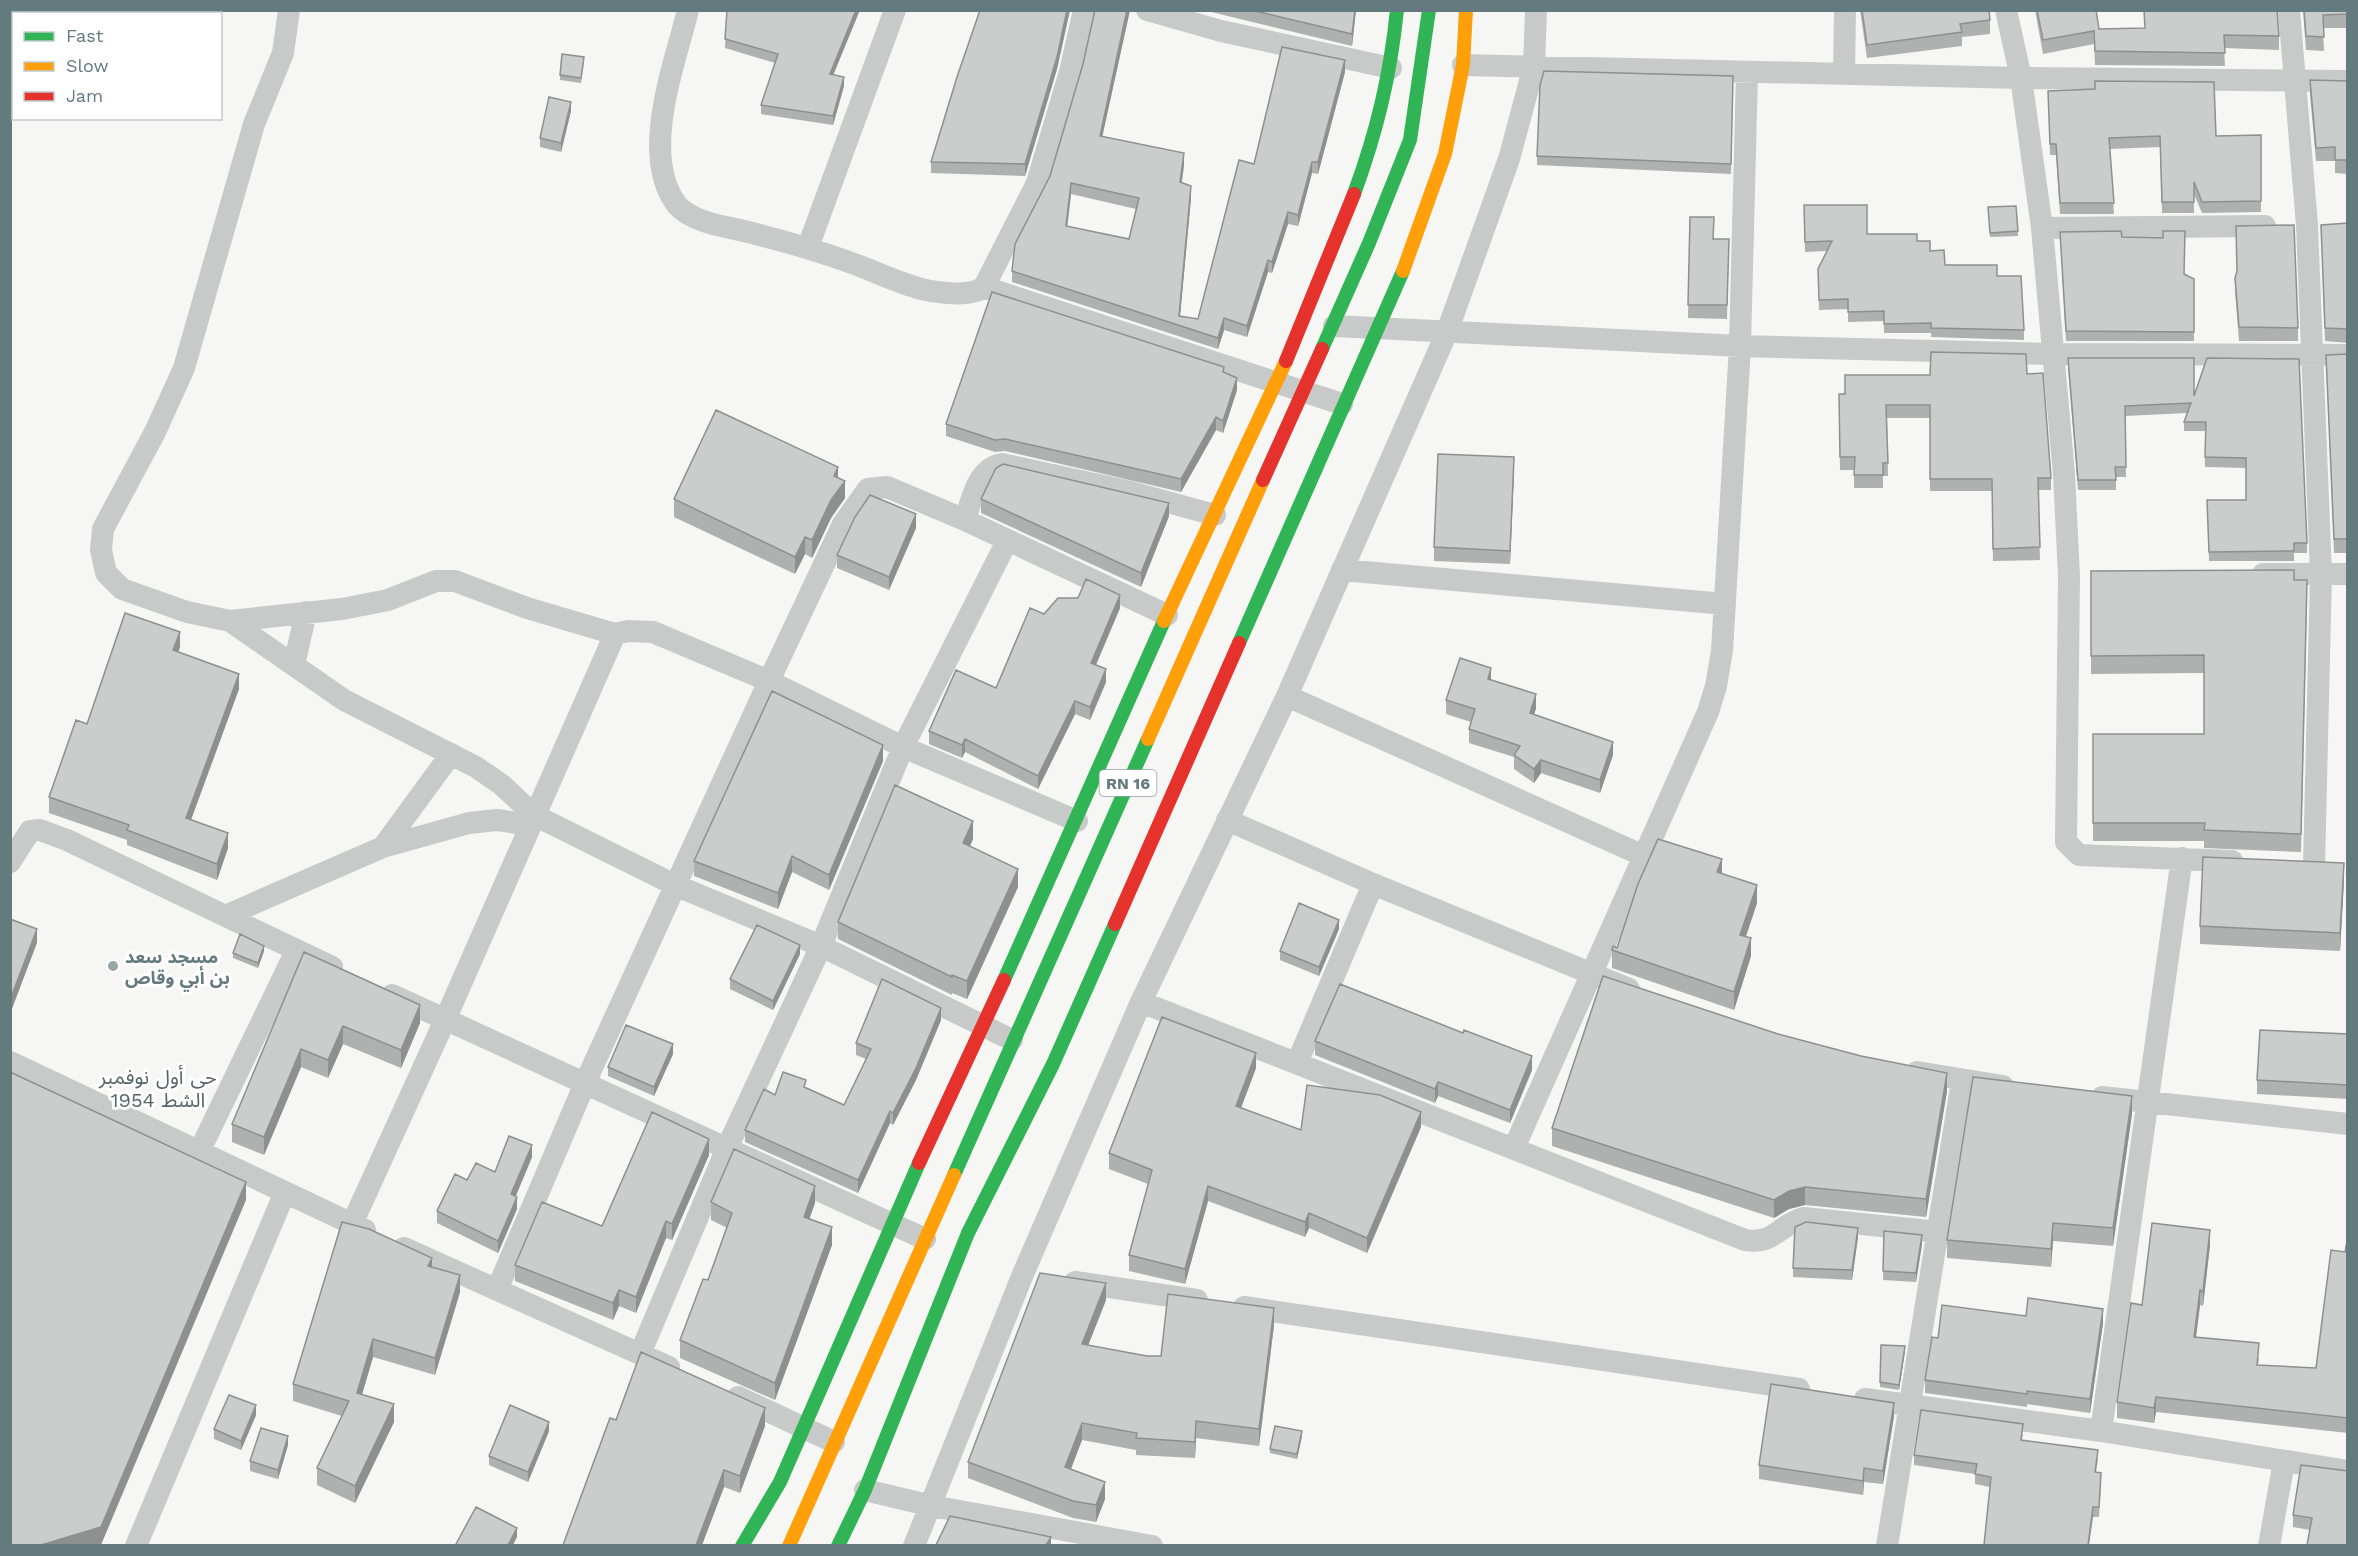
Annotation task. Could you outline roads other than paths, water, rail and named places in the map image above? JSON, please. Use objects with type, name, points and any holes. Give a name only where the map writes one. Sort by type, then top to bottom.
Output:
[{"type":"main road","points":[[742,1545],[780,1482],[891,1224],[1077,820],[1167,615],[1277,381],[1342,229],[1373,141],[1391,68],[1397,10]]},
{"type":"main road","name":"RN 16","points":[[789,1545],[1012,1040],[1334,326],[1410,140],[1430,10]]},
{"type":"main road","name":"RN 16","points":[[838,1545],[865,1490],[968,1233],[1053,1064],[1342,404],[1401,275],[1445,154],[1463,65],[1466,10]]},
{"type":"street","points":[[289,10],[283,53],[254,124],[184,368],[155,432],[103,529],[101,550],[106,573],[122,589],[187,612],[230,621],[388,600],[436,581],[455,581],[527,608],[615,634],[628,631],[653,632],[769,681],[903,747],[1077,820]]},
{"type":"street","points":[[688,10],[661,118],[660,147],[665,178],[678,205],[696,218],[717,225],[808,247],[928,291],[957,294],[979,291],[984,287],[1037,183],[1070,72],[1084,10]]},
{"type":"street","points":[[808,247],[895,10]]},
{"type":"street","points":[[1147,10],[1221,31],[1391,68]]},
{"type":"street","points":[[914,1545],[932,1506],[1023,1274],[1141,1002],[1287,696],[1447,332],[1509,159],[1534,66],[1536,10]]},
{"type":"street","points":[[1844,74],[1845,10]]},
{"type":"street","points":[[2006,10],[2021,78],[2042,228],[2055,354],[2069,576],[2066,842],[2079,855],[2248,862]]},
{"type":"street","points":[[2289,10],[2296,80],[2317,225],[2313,355],[2321,574],[2314,866]]},
{"type":"street","points":[[1463,65],[2021,78],[2348,81]]},
{"type":"street","points":[[1514,1148],[1708,712],[1716,686],[1722,651],[1740,346],[1748,73]]},
{"type":"street","points":[[2042,228],[2317,225]]},
{"type":"street","points":[[984,287],[1342,404]]},
{"type":"street","points":[[1334,326],[1740,346],[2055,354],[2348,355]]},
{"type":"street","points":[[965,520],[984,472],[993,465],[1002,464],[1131,492],[1215,515]]},
{"type":"street","points":[[497,1290],[585,1083],[769,681],[843,524],[868,489],[887,487],[965,520],[1167,615]]},
{"type":"street","points":[[640,1354],[727,1148],[821,946],[903,747],[1006,541]]},
{"type":"street","points":[[1342,570],[1725,604]]},
{"type":"street","points":[[2237,574],[2348,574]]},
{"type":"street","points":[[2069,576],[2093,576]]},
{"type":"street","points":[[294,665],[306,612]]},
{"type":"street","points":[[230,621],[344,700],[452,754],[502,785],[532,820]]},
{"type":"street","points":[[352,1224],[445,1020],[615,634]]},
{"type":"street","points":[[1287,696],[1644,856]]},
{"type":"street","points":[[383,847],[452,754]]},
{"type":"street","points":[[225,916],[383,847],[469,823],[532,820],[677,886],[821,946],[1012,1040]]},
{"type":"street","points":[[1227,820],[1373,884],[1646,996]]},
{"type":"street","points":[[10,862],[30,831],[40,830],[67,840],[349,975]]},
{"type":"street","points":[[2101,1431],[2182,858]]},
{"type":"street","points":[[1297,1063],[1373,884]]},
{"type":"street","points":[[199,1152],[296,951]]},
{"type":"street","points":[[370,985],[925,1239]]},
{"type":"street","points":[[1141,1002],[1745,1240],[1772,1238],[1795,1220],[1804,1218],[1939,1232]]},
{"type":"street","points":[[10,1062],[352,1224],[684,1373]]},
{"type":"street","points":[[1899,1068],[1962,1081],[2020,1088]]},
{"type":"street","points":[[1887,1545],[1962,1081]]},
{"type":"street","points":[[2079,1094],[2348,1124]]},
{"type":"street","points":[[136,1545],[285,1192]]},
{"type":"street","points":[[1023,1274],[1815,1391]]},
{"type":"street","points":[[716,1388],[834,1442]]},
{"type":"street","points":[[1839,1395],[2101,1431],[2348,1471]]},
{"type":"street","points":[[2269,1545],[2284,1461]]},
{"type":"street","points":[[865,1490],[932,1506],[1152,1545]]},
{"type":"place","name":"مسجد سعد بن أبي وقاص","points":[[113,966]]},
{"type":"district","name":"حي أول نوفمبر 1954 الشط","points":[[158,1088]]}]
